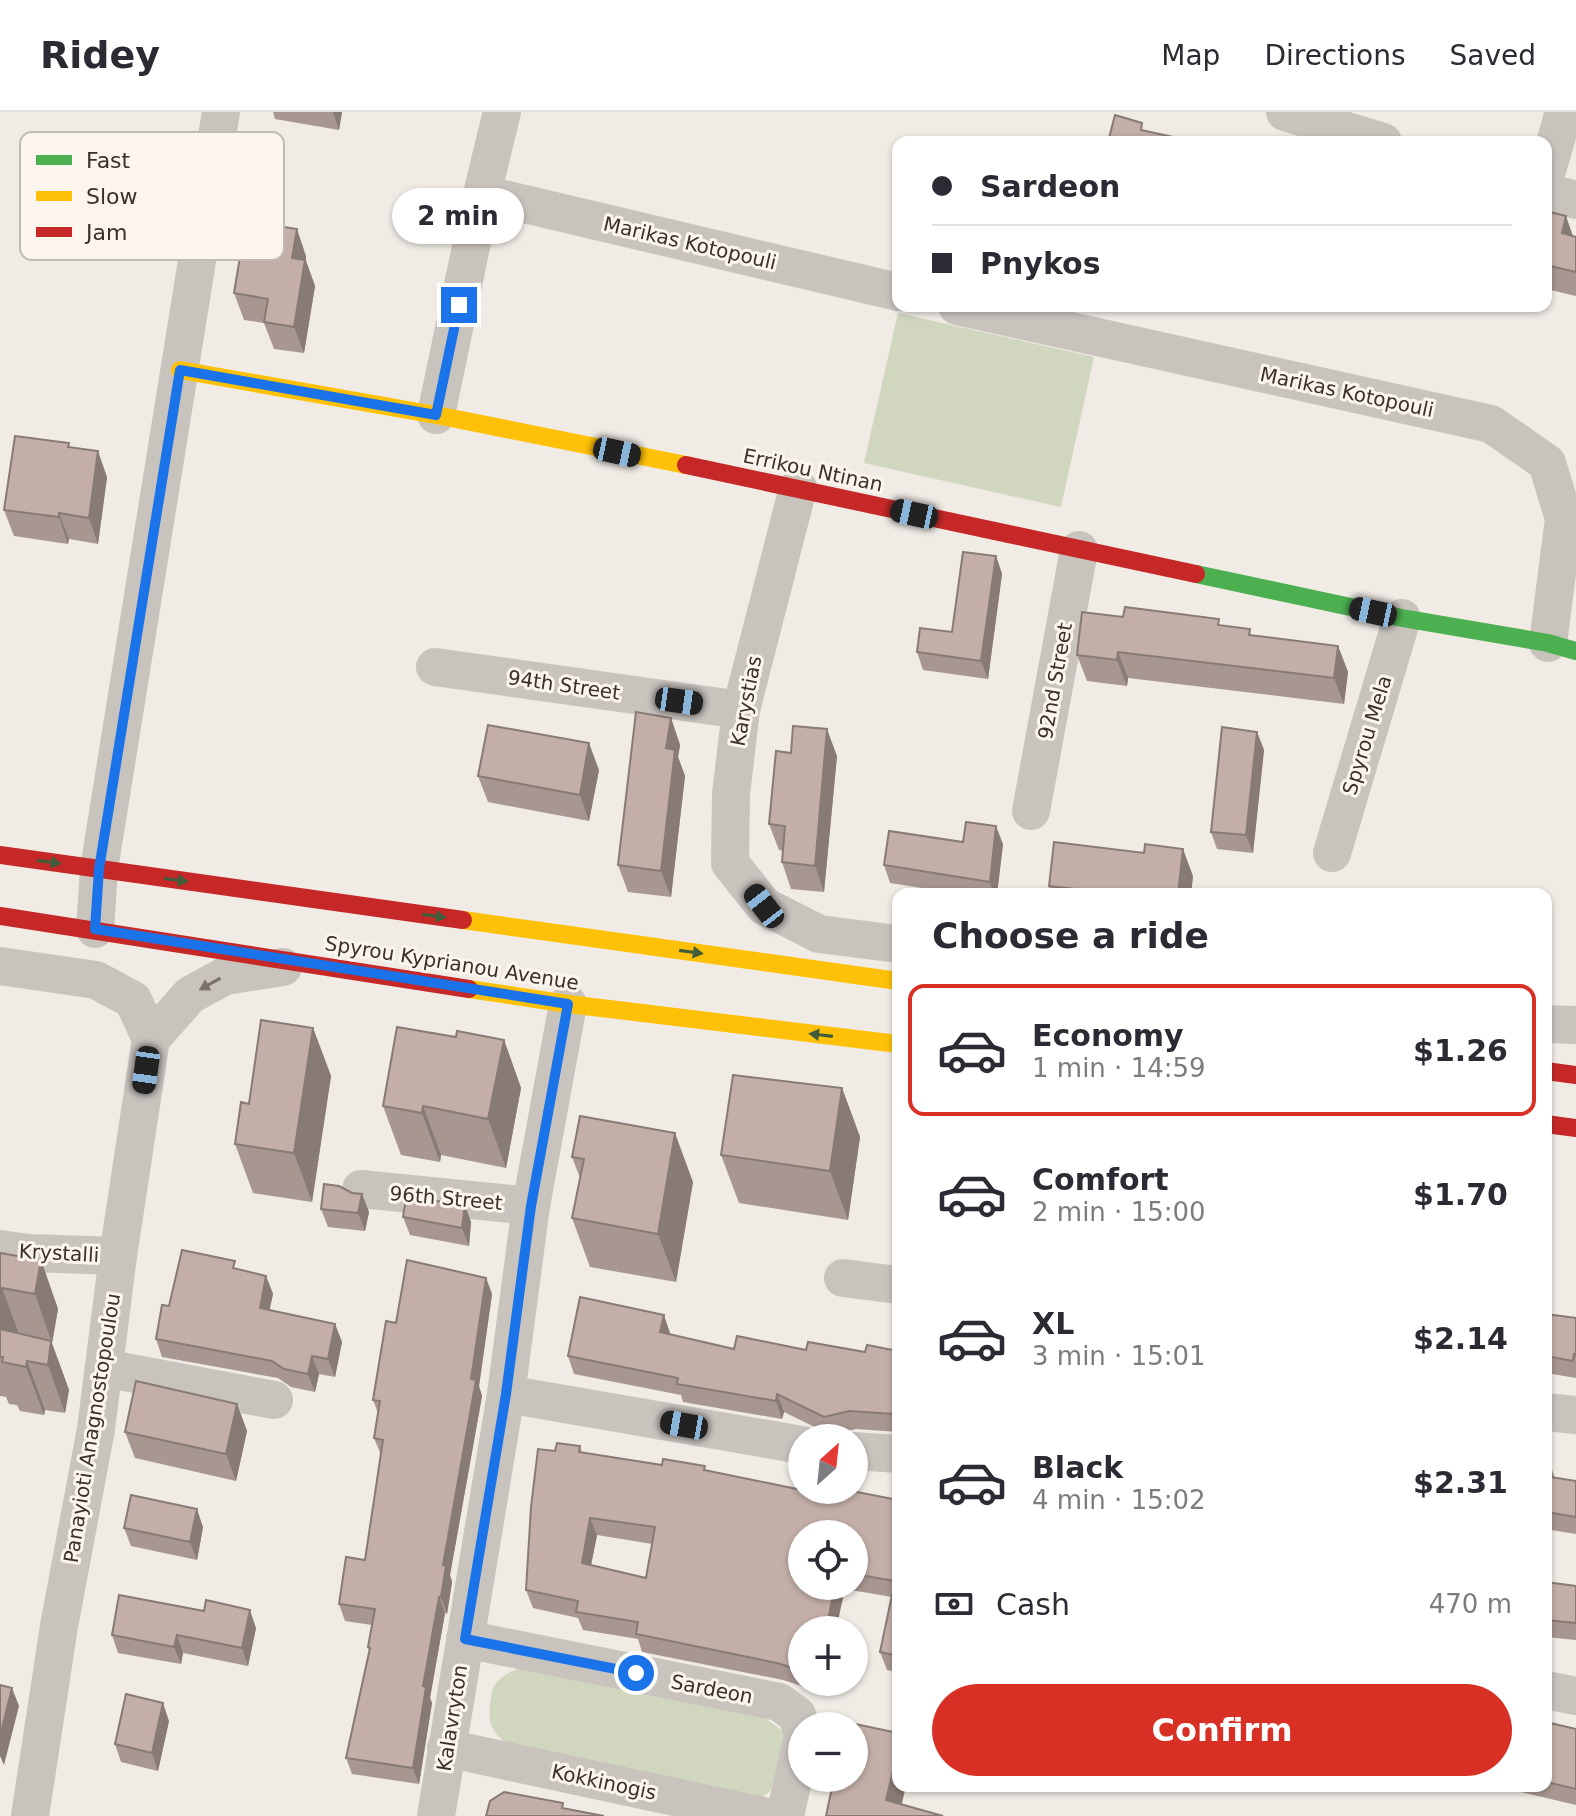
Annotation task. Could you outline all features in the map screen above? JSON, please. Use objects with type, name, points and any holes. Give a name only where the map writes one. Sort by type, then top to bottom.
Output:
[{"type":"main road","name":"Errikou Ntinan","points":[[180,370],[436,415],[798,488],[1402,618],[1562,647]]},
{"type":"main road","name":"Spyrou Kyprianou Avenue","points":[[0,855],[892,980]]},
{"type":"main road","name":"Spyrou Kyprianou Avenue","points":[[0,916],[568,1004],[892,1043]]},
{"type":"main road","points":[[1552,1072],[1576,1075]]},
{"type":"main road","points":[[1552,1125],[1576,1128]]},
{"type":"street","points":[[218,132],[221,112]]},
{"type":"street","points":[[436,415],[502,112]]},
{"type":"street","points":[[1285,112],[1363,136]]},
{"type":"street","points":[[1552,153],[1564,112]]},
{"type":"street","name":"Marikas Kotopouli","points":[[482,194],[892,291]]},
{"type":"street","points":[[1552,194],[1576,200]]},
{"type":"street","points":[[95,929],[99,869],[197,260]]},
{"type":"street","name":"Marikas Kotopouli","points":[[984,312],[1491,424],[1547,463],[1564,519],[1562,647]]},
{"type":"street","name":"Karystias","points":[[798,488],[741,710],[731,794],[730,863],[764,906],[819,934],[892,943]]},
{"type":"street","name":"92nd Street","points":[[1031,811],[1079,550]]},
{"type":"street","name":"Spyrou Mela","points":[[1332,853],[1402,618]]},
{"type":"street","name":"94th Street","points":[[435,667],[741,710]]},
{"type":"street","points":[[0,966],[96,980],[133,1000],[151,1039],[190,995],[225,976],[313,963]]},
{"type":"street","name":"Kalavryton","points":[[436,1816],[506,1394],[531,1206],[568,1004]]},
{"type":"street","points":[[1552,1024],[1576,1025]]},
{"type":"street","name":"Panayioti Anagnostopoulou","points":[[30,1816],[59,1626],[96,1429],[151,1039]]},
{"type":"street","name":"96th Street","points":[[361,1189],[531,1206]]},
{"type":"street","name":"Krystalli","points":[[0,1249],[118,1256]]},
{"type":"street","points":[[843,1278],[892,1284]]},
{"type":"street","points":[[104,1368],[274,1400]]},
{"type":"street","points":[[506,1394],[788,1443]]},
{"type":"street","points":[[1552,1413],[1576,1415]]},
{"type":"street","points":[[868,1452],[892,1454]]},
{"type":"street","name":"Sardeon","points":[[465,1639],[779,1702],[793,1712]]},
{"type":"street","points":[[1552,1691],[1576,1696]]},
{"type":"street","name":"Kokkinogis","points":[[446,1748],[763,1816]]},
{"type":"street","points":[[785,1816],[790,1792]]},
{"type":"green space","points":[[898,313],[1094,357],[1061,507],[864,463]]},
{"type":"green space","points":[[526,1666],[762,1716],[784,1732],[778,1777],[762,1798],[508,1744],[495,1732],[490,1719],[493,1688],[507,1674]]},
{"type":"building","points":[[1115,115],[1142,123],[1141,130],[1168,136],[1110,136]]},
{"type":"building","points":[[1552,212],[1566,216],[1562,233],[1576,237],[1576,272],[1552,266]]},
{"type":"building","points":[[284,227],[297,229],[292,258],[305,260],[294,327],[264,322],[268,299],[234,293],[240,260],[284,260]]},
{"type":"building","points":[[15,436],[69,443],[68,447],[98,451],[89,518],[4,510]]},
{"type":"building","points":[[963,552],[996,556],[981,661],[917,652],[920,628],[952,632]]},
{"type":"building","points":[[1125,607],[1219,619],[1218,625],[1250,629],[1249,635],[1338,646],[1334,678],[1118,652],[1117,660],[1077,655],[1082,612],[1123,617]]},
{"type":"building","points":[[636,712],[671,718],[666,748],[675,750],[661,871],[618,865]]},
{"type":"building","points":[[488,725],[589,743],[580,795],[478,776]]},
{"type":"building","points":[[793,726],[827,729],[815,866],[782,862],[785,826],[769,824],[776,751],[791,753]]},
{"type":"building","points":[[1222,727],[1257,732],[1246,835],[1211,832]]},
{"type":"building","points":[[966,822],[996,826],[990,882],[884,865],[889,831],[963,842]]},
{"type":"building","points":[[1054,842],[1144,853],[1145,844],[1183,849],[1179,888],[1049,886]]},
{"type":"building","points":[[261,1020],[313,1028],[294,1153],[235,1144],[241,1102],[249,1104]]},
{"type":"building","points":[[397,1027],[456,1037],[457,1031],[504,1040],[488,1119],[423,1106],[422,1113],[383,1106]]},
{"type":"building","points":[[733,1075],[842,1088],[830,1171],[721,1155]]},
{"type":"building","points":[[580,1116],[675,1133],[658,1234],[572,1218],[584,1159],[572,1157]]},
{"type":"building","points":[[324,1184],[362,1194],[358,1213],[321,1209]]},
{"type":"building","points":[[406,1198],[465,1204],[462,1228],[403,1217]]},
{"type":"building","points":[[182,1250],[235,1261],[233,1268],[266,1276],[260,1308],[335,1324],[328,1359],[312,1356],[308,1374],[284,1369],[272,1361],[156,1339],[162,1305],[169,1306]]},
{"type":"building","points":[[0,1253],[41,1260],[35,1294],[2,1288],[0,1297]]},
{"type":"building","points":[[407,1260],[486,1278],[471,1379],[476,1380],[443,1565],[446,1566],[441,1597],[423,1686],[426,1687],[413,1768],[346,1758],[370,1648],[375,1609],[339,1604],[346,1557],[365,1560],[383,1440],[374,1438],[380,1401],[373,1400],[386,1321],[396,1323]]},
{"type":"building","points":[[580,1297],[664,1315],[660,1332],[734,1349],[737,1336],[806,1350],[808,1342],[865,1352],[867,1345],[892,1350],[892,1414],[849,1411],[824,1417],[777,1394],[776,1401],[677,1384],[678,1378],[568,1356]]},
{"type":"building","points":[[1552,1315],[1576,1318],[1576,1355],[1573,1361],[1552,1357]]},
{"type":"building","points":[[0,1329],[51,1341],[48,1365],[27,1361],[26,1367],[2,1362]]},
{"type":"building","points":[[136,1381],[237,1404],[226,1454],[125,1432]]},
{"type":"building","points":[[557,1443],[580,1446],[579,1452],[662,1465],[663,1459],[705,1466],[704,1470],[788,1487],[788,1504],[868,1504],[868,1494],[892,1499],[892,1580],[868,1576],[868,1520],[788,1520],[788,1600],[832,1600],[829,1616],[788,1616],[788,1667],[636,1634],[638,1622],[576,1612],[578,1601],[526,1590],[538,1449],[555,1451]],"holes":[[[590,1518],[655,1527],[646,1578],[582,1563]]]},
{"type":"building","points":[[1552,1477],[1576,1481],[1576,1517],[1552,1513]]},
{"type":"building","points":[[131,1495],[197,1509],[190,1542],[124,1528]]},
{"type":"building","points":[[1552,1583],[1576,1586],[1576,1623],[1552,1621]]},
{"type":"building","points":[[119,1595],[204,1611],[206,1600],[250,1610],[242,1648],[177,1635],[174,1647],[112,1635]]},
{"type":"building","points":[[892,1595],[892,1655],[880,1652]]},
{"type":"building","points":[[0,1685],[12,1688],[0,1736]]},
{"type":"building","points":[[126,1694],[163,1703],[152,1753],[115,1744]]},
{"type":"building","points":[[1552,1723],[1576,1729],[1576,1789],[1552,1783]]},
{"type":"building","points":[[868,1727],[892,1732],[892,1775],[886,1800],[943,1816],[826,1816],[831,1792],[868,1792]]},
{"type":"building","points":[[504,1792],[563,1803],[562,1808],[604,1816],[486,1816],[490,1801]]},
{"type":"traffic: fast","points":[[1196,574],[1576,651]]},
{"type":"traffic: slow","points":[[180,370],[436,415],[686,465]]},
{"type":"traffic: slow","points":[[463,920],[892,980]]},
{"type":"traffic: slow","points":[[469,989],[892,1043]]},
{"type":"traffic: jam","points":[[686,465],[1196,574]]},
{"type":"traffic: jam","points":[[0,855],[463,920]]},
{"type":"traffic: jam","points":[[0,916],[469,989]]},
{"type":"traffic: jam","points":[[1552,1072],[1576,1075]]},
{"type":"traffic: jam","points":[[1552,1125],[1576,1128]]},
{"type":"route","points":[[459,305],[436,415],[180,370],[99,869],[95,929],[568,1004],[531,1206],[506,1394],[465,1639],[636,1673]]}]
